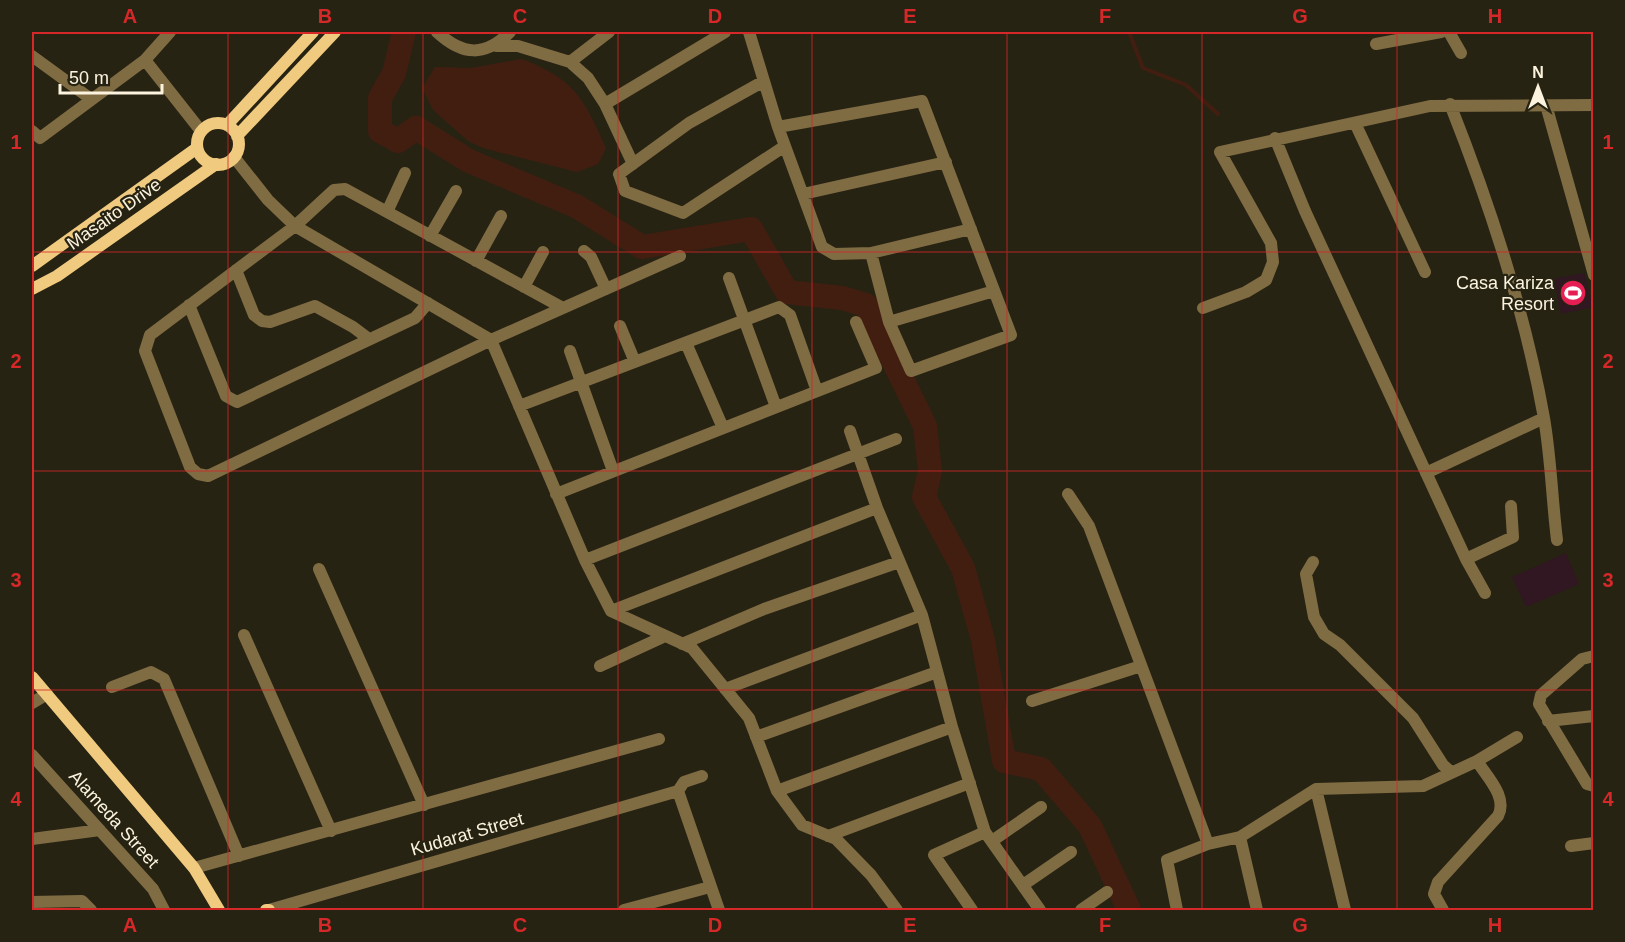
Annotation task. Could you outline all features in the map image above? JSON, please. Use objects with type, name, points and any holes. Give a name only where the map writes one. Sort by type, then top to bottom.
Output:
[{"type":"street","points":[[36,135],[145,60],[170,32]]},
{"type":"street","points":[[227,125],[313,32]]},
{"type":"street","points":[[237,136],[335,32]]},
{"type":"street","points":[[437,32],[449,43],[463,48],[478,50],[496,46],[518,46],[570,62],[588,78],[605,104],[633,164]]},
{"type":"street","points":[[496,46],[510,32]]},
{"type":"street","points":[[570,62],[609,32]]},
{"type":"street","points":[[605,104],[725,32]]},
{"type":"street","points":[[749,32],[778,127],[822,247],[834,254],[871,254],[970,229]]},
{"type":"street","points":[[1376,44],[1441,32]]},
{"type":"street","points":[[1449,32],[1461,53]]},
{"type":"street","points":[[32,56],[91,99]]},
{"type":"street","points":[[145,60],[201,131]]},
{"type":"street","points":[[764,81],[689,123],[619,174],[625,191],[683,213],[785,146]]},
{"type":"street","points":[[778,127],[922,101],[1011,335],[911,371],[889,322],[871,254]]},
{"type":"street","points":[[1450,104],[1485,194],[1516,302],[1544,418],[1557,540]]},
{"type":"street","points":[[1203,308],[1246,292],[1266,280],[1273,262],[1271,243],[1220,152],[1275,138],[1450,104],[1593,105]]},
{"type":"street","points":[[1546,105],[1593,275]]},
{"type":"street","points":[[216,123],[227,125],[237,136],[239,147],[234,157],[222,164],[204,159],[197,147],[201,131],[216,123]]},
{"type":"street","points":[[1355,123],[1425,272]]},
{"type":"street","points":[[1275,138],[1305,212],[1466,559],[1485,593]]},
{"type":"street","name":"Masaito Drive","points":[[32,266],[197,147]]},
{"type":"street","points":[[234,157],[268,200],[295,226],[491,340],[585,560],[611,610],[692,648],[749,718],[777,791],[802,825],[836,839],[871,875],[897,910]]},
{"type":"street","points":[[803,194],[946,162]]},
{"type":"street","name":"Masaito Drive","points":[[32,289],[57,276],[216,164]]},
{"type":"street","points":[[387,212],[405,174]]},
{"type":"street","points":[[563,308],[345,189],[334,189],[295,226],[150,335],[145,351],[190,467],[198,474],[208,476],[491,340],[606,289],[680,256]]},
{"type":"street","points":[[430,236],[456,191]]},
{"type":"street","points":[[477,261],[501,216]]},
{"type":"street","points":[[584,251],[591,257],[606,289]]},
{"type":"street","points":[[524,287],[543,252]]},
{"type":"street","points":[[236,270],[254,315],[262,321],[270,322],[315,306],[369,339]]},
{"type":"street","points":[[729,278],[776,407]]},
{"type":"street","points":[[889,322],[994,291]]},
{"type":"street","points":[[189,305],[226,396],[237,402],[415,318],[428,303]]},
{"type":"street","points":[[519,406],[779,307],[786,310],[817,391]]},
{"type":"street","points":[[556,494],[876,368],[856,322]]},
{"type":"street","points":[[620,326],[635,362]]},
{"type":"street","points":[[686,343],[723,428]]},
{"type":"street","points":[[570,351],[613,471]]},
{"type":"street","points":[[1426,472],[1544,418]]},
{"type":"street","points":[[850,431],[877,508],[922,615],[952,727],[989,837],[1040,910]]},
{"type":"street","points":[[585,560],[896,439]]},
{"type":"street","points":[[1068,494],[1089,526],[1208,844]]},
{"type":"street","points":[[1466,559],[1513,537],[1511,506]]},
{"type":"street","points":[[611,610],[877,508]]},
{"type":"street","points":[[682,644],[764,609],[899,561]]},
{"type":"street","points":[[1313,562],[1306,574],[1317,624],[1324,634],[1340,645],[1413,718],[1447,775]]},
{"type":"street","points":[[319,569],[424,805]]},
{"type":"street","points":[[725,689],[922,615]]},
{"type":"street","points":[[244,635],[331,831]]},
{"type":"street","points":[[600,666],[665,636]]},
{"type":"street","points":[[1593,656],[1582,659],[1541,695],[1539,704],[1587,784],[1593,786]]},
{"type":"street","points":[[1032,701],[1141,666]]},
{"type":"street","points":[[112,687],[151,672],[164,680],[239,856]]},
{"type":"street","points":[[756,737],[938,672]]},
{"type":"street","points":[[32,677],[144,812],[194,868],[219,910]]},
{"type":"street","points":[[32,703],[47,694]]},
{"type":"street","points":[[1548,721],[1593,716]]},
{"type":"street","points":[[777,791],[952,727]]},
{"type":"street","points":[[1177,910],[1167,860],[1208,844],[1240,837],[1316,789],[1423,786],[1477,760],[1517,737]]},
{"type":"street","points":[[194,868],[659,739]]},
{"type":"street","name":"Alameda Street","points":[[32,755],[153,889],[164,910]]},
{"type":"street","points":[[1443,910],[1434,894],[1438,882],[1498,816],[1502,808],[1501,798],[1477,760]]},
{"type":"street","name":"Kudarat Street","points":[[268,910],[678,791],[684,782],[702,776]]},
{"type":"street","points":[[828,836],[970,783]]},
{"type":"street","points":[[1316,789],[1345,910]]},
{"type":"street","points":[[678,791],[719,910]]},
{"type":"street","points":[[972,910],[934,855],[989,837],[1041,807]]},
{"type":"street","points":[[32,839],[100,830]]},
{"type":"street","points":[[1240,837],[1257,910]]},
{"type":"street","points":[[1571,846],[1593,843]]},
{"type":"street","points":[[1023,885],[1071,852]]},
{"type":"street","points":[[624,910],[710,887]]},
{"type":"street","points":[[1081,910],[1107,892]]},
{"type":"street","points":[[32,902],[82,901],[91,910]]},
{"type":"shaded area","points":[[522,59],[566,83],[583,103],[606,148],[598,164],[577,172],[483,148],[468,141],[433,110],[422,88],[435,67],[471,68]]},
{"type":"shaded area","name":"Casa Kariza Resort","points":[[1584,273],[1593,307],[1561,314],[1554,279]]},
{"type":"shaded area","points":[[1566,553],[1579,584],[1526,607],[1512,577]]},
{"type":"waterway","points":[[404,32],[394,73],[380,98],[380,131],[398,141],[416,128],[469,161],[576,206],[642,247],[751,229],[787,292],[842,298],[866,305],[925,426],[930,471],[924,497],[963,568],[983,640],[1004,761],[1041,769],[1090,826],[1129,910]]},
{"type":"waterway","points":[[1129,32],[1143,68],[1186,85],[1218,114]]},
{"type":"place","name":"Casa Kariza Resort","points":[[1573,293]]}]
